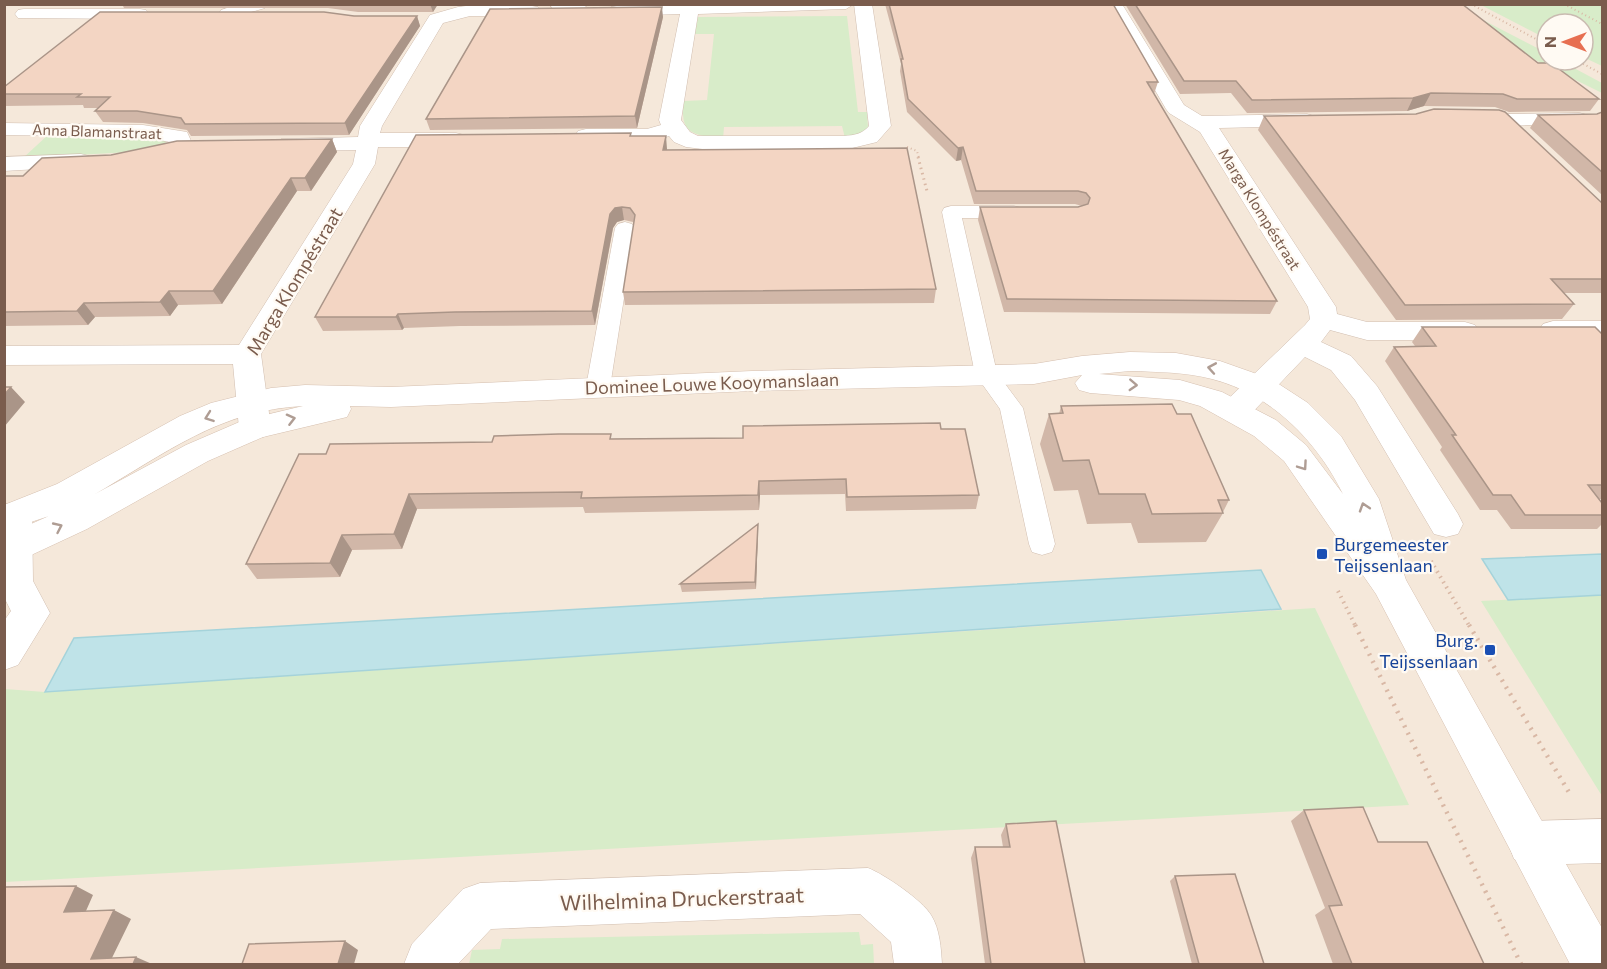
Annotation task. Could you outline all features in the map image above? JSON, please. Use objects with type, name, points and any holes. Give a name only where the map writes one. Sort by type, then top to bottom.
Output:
[{"type":"street","points":[[37,4],[24,14],[156,14]]},
{"type":"street","points":[[558,4],[583,11]]},
{"type":"street","points":[[414,19],[442,12],[690,10],[728,6],[846,4]]},
{"type":"street","points":[[690,10],[670,120],[673,128],[682,137],[694,142],[719,144],[844,143],[864,141],[874,136],[880,126],[863,4]]},
{"type":"street","name":"Marga Klompéstraat","points":[[1113,4],[1176,109],[1208,128],[1322,307],[1324,320]]},
{"type":"street","points":[[204,14],[266,10]]},
{"type":"street","name":"Marga Klompéstraat","points":[[253,415],[247,354],[364,164],[370,126],[442,12]]},
{"type":"street","points":[[70,36],[97,14]]},
{"type":"street","points":[[1529,142],[1497,117],[1587,119]]},
{"type":"street","points":[[1198,122],[1327,120]]},
{"type":"street","points":[[565,136],[649,136],[673,128]]},
{"type":"street","name":"Anna Blamanstraat","points":[[4,129],[143,131],[179,137],[182,145]]},
{"type":"street","points":[[263,144],[476,140]]},
{"type":"street","name":"Anna Blamanstraat","points":[[150,155],[161,154],[182,145],[205,145]]},
{"type":"street","name":"Anna Blamanstraat","points":[[4,164],[105,159]]},
{"type":"street","points":[[1236,410],[1324,320],[1367,331],[1496,330]]},
{"type":"street","points":[[1532,330],[1602,330]]},
{"type":"street","points":[[1302,344],[1341,363],[1366,393],[1446,524]]},
{"type":"street","points":[[4,356],[247,354]]},
{"type":"street","name":"Dominee Louwe Kooymanslaan","points":[[1034,374],[1076,365],[1179,362],[1222,370],[1261,385],[1299,410],[1333,447],[1358,489],[1389,583]]},
{"type":"street","name":"Dominee Louwe Kooymanslaan","points":[[10,552],[75,520],[197,453],[253,415],[390,397],[764,379],[1034,374],[1081,383],[1142,385],[1180,390],[1211,399],[1236,410],[1265,428],[1295,453],[1389,583]]},
{"type":"street","points":[[4,653],[30,613],[10,552]]},
{"type":"street","points":[[1389,583],[1596,964]]},
{"type":"street","points":[[1530,843],[1600,842]]},
{"type":"street","name":"Wilhelmina Druckerstraat","points":[[428,964],[480,906],[868,891],[915,930],[918,964]]},
{"type":"lane","points":[[951,212],[986,374],[1011,408],[1042,544]]},
{"type":"lane","points":[[931,213],[1030,212]]},
{"type":"lane","points":[[598,387],[625,228]]},
{"type":"path","points":[[1472,4],[1535,38]]},
{"type":"path","points":[[1564,4],[1602,24]]},
{"type":"path","points":[[874,136],[917,151],[931,213]]},
{"type":"path","points":[[1428,555],[1600,842]]},
{"type":"path","points":[[1335,584],[1521,964]]},
{"type":"shaded area","points":[[1507,4],[1535,19],[1535,72],[1595,72],[1595,49],[1602,53],[1602,964],[5,964],[5,5]]},
{"type":"green space","points":[[1454,5],[1535,47],[1535,60],[1505,45]]},
{"type":"green space","points":[[1481,5],[1602,5],[1602,66],[1595,63],[1595,12],[1535,12],[1535,33]]},
{"type":"green space","points":[[847,16],[858,112],[867,112],[868,128],[864,134],[845,138],[842,126],[724,127],[723,139],[696,134],[686,126],[683,112],[684,101],[707,100],[714,34],[695,34],[698,17]]},
{"type":"green space","points":[[1560,72],[1581,72],[1602,83],[1602,93]]},
{"type":"green space","points":[[49,134],[167,139],[165,144],[148,151],[23,158]]},
{"type":"green space","points":[[1602,595],[1602,796],[1481,601]]},
{"type":"green space","points":[[1315,608],[1409,805],[5,882],[5,689],[45,692]]},
{"type":"green space","points":[[859,932],[861,945],[873,944],[874,964],[469,964],[472,950],[500,949],[502,939]]},
{"type":"water","points":[[1602,554],[1602,595],[1508,600],[1482,559]]},
{"type":"water","points":[[1261,570],[1281,609],[45,692],[74,638]]},
{"type":"building","points":[[889,4],[1113,4],[1158,82],[1147,82],[1277,301],[1007,299],[980,207],[1078,207],[1088,204],[1090,198],[1086,193],[1078,191],[976,191],[963,147],[958,148],[908,99],[901,59],[903,59]]},
{"type":"building","points":[[1135,4],[1462,4],[1535,61],[1535,72],[1563,72],[1599,99],[1517,99],[1503,94],[1431,93],[1413,98],[1252,100],[1236,81],[1184,81]]},
{"type":"building","points":[[662,7],[635,116],[426,119],[490,9]]},
{"type":"building","points":[[100,12],[324,12],[354,16],[417,16],[345,123],[185,124],[181,118],[137,111],[95,111],[110,97],[77,97],[81,94],[4,94],[4,87]]},
{"type":"building","points":[[1434,109],[1505,112],[1602,203],[1602,279],[1551,279],[1574,304],[1405,305],[1264,116],[1416,114]]},
{"type":"building","points":[[1602,112],[1602,172],[1538,115],[1597,114]]},
{"type":"building","points":[[631,133],[630,136],[666,136],[663,150],[907,148],[936,289],[623,292],[635,215],[630,208],[622,207],[615,208],[610,214],[592,311],[455,312],[398,314],[396,317],[315,317],[416,135]]},
{"type":"building","points":[[332,139],[305,178],[291,178],[213,291],[169,291],[160,302],[84,303],[77,311],[4,312],[4,176],[23,176],[42,158],[111,155],[177,141]]},
{"type":"building","points":[[1422,327],[1595,327],[1602,334],[1602,485],[1588,485],[1602,503],[1602,515],[1525,515],[1511,495],[1493,495],[1452,435],[1456,435],[1394,347],[1436,346]]},
{"type":"building","points":[[4,387],[11,387],[4,395]]},
{"type":"building","points":[[1172,404],[1177,414],[1191,414],[1229,500],[1218,500],[1223,513],[1152,514],[1145,494],[1099,494],[1089,460],[1063,461],[1049,414],[1063,413],[1061,406]]},
{"type":"building","points":[[940,423],[941,429],[965,429],[979,495],[847,497],[846,479],[759,481],[758,495],[581,498],[582,492],[409,494],[394,534],[342,535],[330,563],[246,564],[299,454],[326,454],[330,444],[492,442],[494,436],[559,434],[611,434],[610,439],[743,438],[743,426]]},
{"type":"building","points":[[758,524],[755,582],[680,584]]},
{"type":"building","points":[[1363,807],[1378,842],[1427,842],[1484,964],[1352,964],[1329,906],[1342,905],[1304,810]]},
{"type":"building","points":[[1056,821],[1085,964],[991,964],[975,847],[1010,847],[1006,824]]},
{"type":"building","points":[[1235,874],[1264,964],[1199,964],[1175,876]]},
{"type":"building","points":[[76,886],[64,912],[114,910],[91,959],[136,957],[133,964],[4,964],[4,887]]},
{"type":"building","points":[[345,941],[338,964],[242,964],[249,944]]},
{"type":"place","name":"Burgemeester Teijssenlaan","points":[[1322,554]]},
{"type":"place","name":"Burg. Teijssenlaan","points":[[1490,650]]}]
